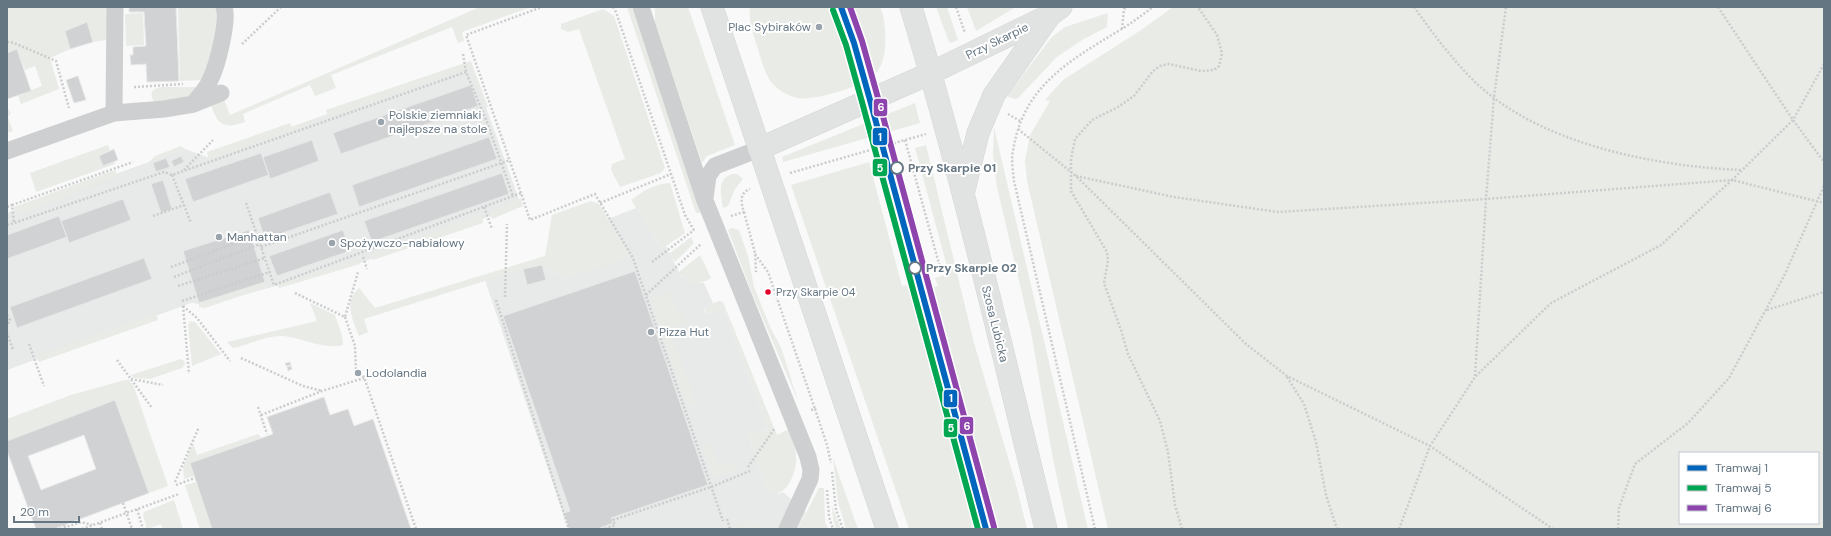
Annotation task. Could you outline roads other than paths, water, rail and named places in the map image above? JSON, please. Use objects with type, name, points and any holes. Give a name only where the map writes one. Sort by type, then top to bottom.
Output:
[{"type":"main road","points":[[712,7],[887,529]]},
{"type":"main road","points":[[759,148],[931,73],[911,7]]},
{"type":"main road","points":[[964,194],[978,133],[994,95],[1055,11]]},
{"type":"main road","name":"Przy Skarpie","points":[[931,73],[1055,11]]},
{"type":"main road","name":"Szosa Lubicka","points":[[931,73],[964,194],[1046,529]]},
{"type":"street","points":[[114,112],[115,7]]},
{"type":"street","points":[[7,151],[114,112],[164,109],[194,104],[215,82],[226,18],[224,7]]},
{"type":"street","points":[[640,7],[704,198],[808,457],[811,470],[810,479],[787,529]]},
{"type":"street","points":[[704,198],[708,176],[716,166],[759,148]]},
{"type":"tram line","name":"1","points":[[841,7],[854,43],[870,100],[986,529]]},
{"type":"tram line","name":"6","points":[[850,7],[862,41],[878,98],[994,527]]},
{"type":"tram line","name":"5","points":[[833,10],[846,45],[862,102],[978,529]]},
{"type":"place","name":"Plac Sybiraków","points":[[819,27]]},
{"type":"place","name":"Polskie ziemniaki najlepsze na stole","points":[[381,122]]},
{"type":"place","name":"Przy Skarpie 01","points":[[897,168]]},
{"type":"place","name":"Manhattan","points":[[219,237]]},
{"type":"place","name":"Spożywczo-nabiałowy","points":[[332,243]]},
{"type":"place","name":"Przy Skarpie 02","points":[[915,268]]},
{"type":"place","name":"Przy Skarpie 04","points":[[768,292]]},
{"type":"place","name":"Pizza Hut","points":[[651,332]]},
{"type":"place","name":"Lodolandia","points":[[358,373]]}]
